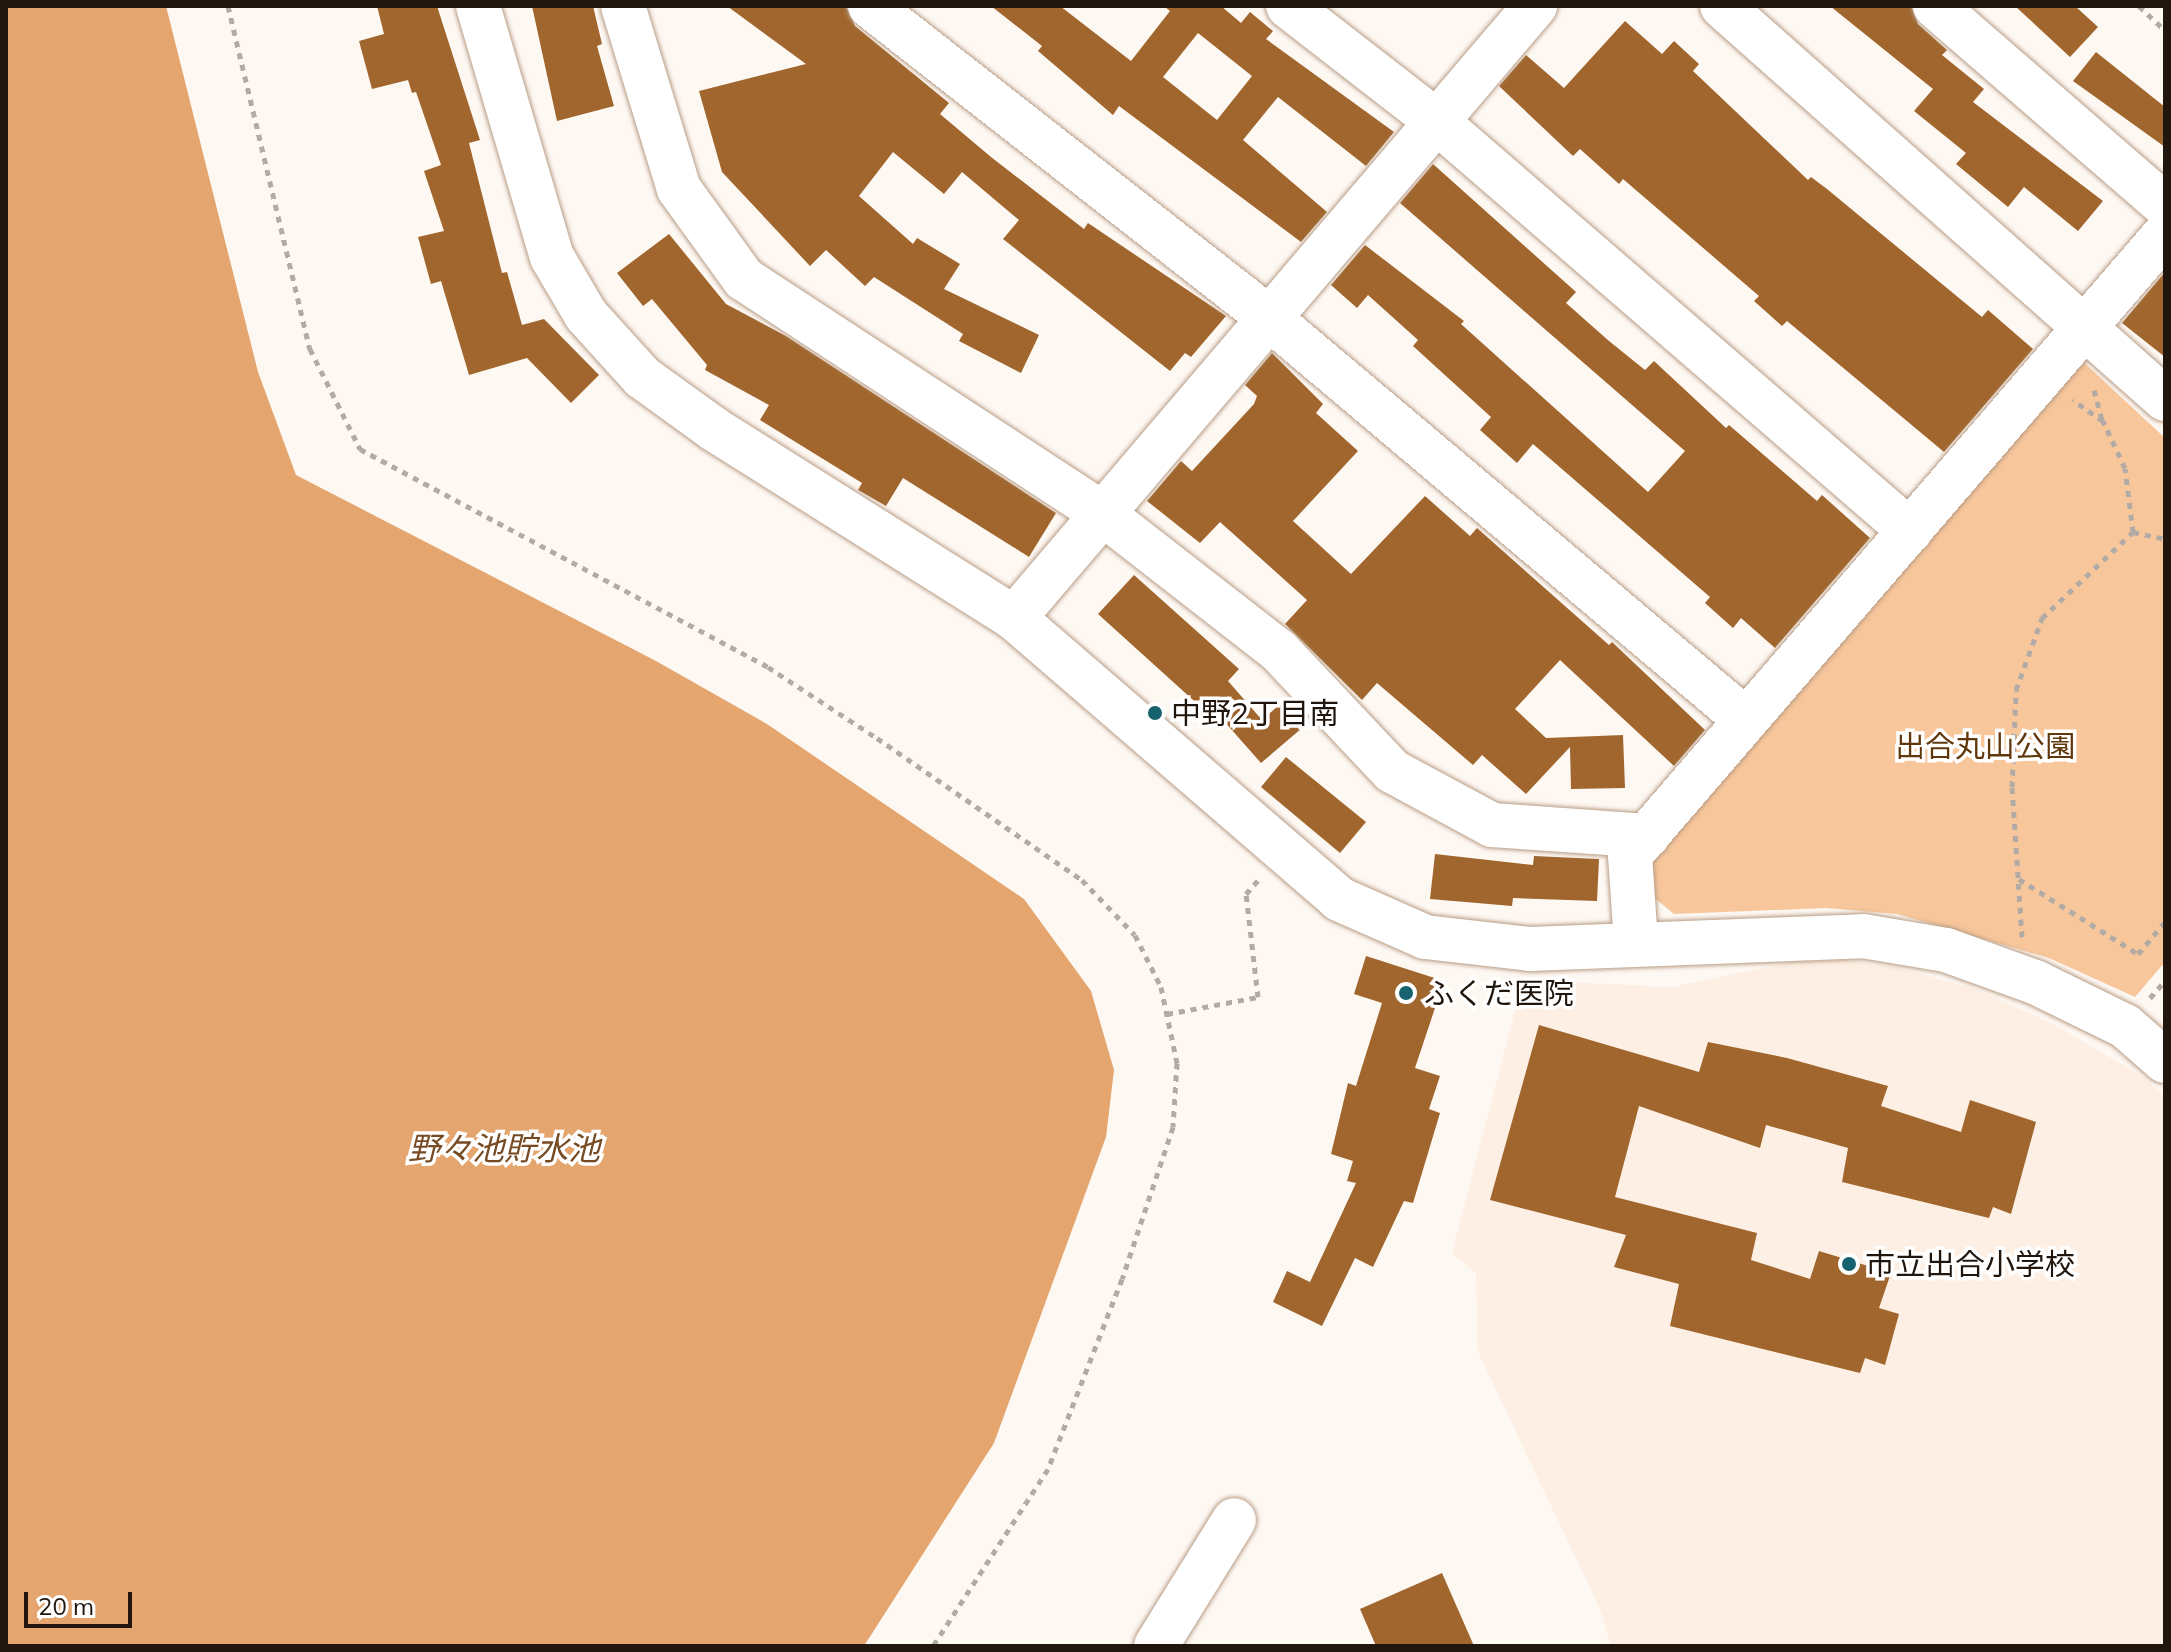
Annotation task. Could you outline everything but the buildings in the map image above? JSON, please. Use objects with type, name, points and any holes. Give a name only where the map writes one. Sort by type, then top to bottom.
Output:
[{"type":"street","points":[[478,6],[552,257],[586,315],[642,377],[714,429],[1014,618],[1339,899],[1425,937],[1530,949],[1863,936],[1946,950],[2023,978],[2125,1026],[2165,1061]]},
{"type":"street","points":[[623,6],[679,189],[744,279],[1103,514],[1279,651],[1392,771],[1492,825],[1648,836]]},
{"type":"street","points":[[870,6],[1269,318],[1746,720]]},
{"type":"street","points":[[1288,6],[1436,121],[1910,531]]},
{"type":"street","points":[[1014,618],[1535,6]]},
{"type":"street","points":[[1722,6],[2088,327],[2165,399]]},
{"type":"street","points":[[1935,6],[2165,205]]},
{"type":"street","points":[[1636,943],[1630,855],[2165,234]]},
{"type":"street","points":[[1156,1646],[1234,1520]]},
{"type":"path","points":[[228,6],[310,349],[360,449],[768,667],[1069,871],[1135,935],[1161,987],[1177,1063],[1173,1127],[1122,1279],[1048,1469],[933,1646]]},
{"type":"path","points":[[2139,6],[2165,30]]},
{"type":"path","points":[[2043,379],[2103,421],[2125,468],[2133,532]]},
{"type":"path","points":[[2133,532],[2165,539]]},
{"type":"path","points":[[2023,978],[2012,787],[2016,690],[2042,618],[2133,532]]},
{"type":"path","points":[[1167,1014],[1258,997],[1246,894],[1283,851]]},
{"type":"path","points":[[2019,879],[2138,954],[2165,922]]},
{"type":"shaded area","points":[[1821,956],[1903,969],[1978,990],[2055,1025],[2140,1075],[2165,1097],[2165,1646],[1611,1646],[1601,1611],[1478,1352],[1476,1273],[1452,1253],[1523,980],[1672,987]]},
{"type":"green space","name":"出合丸山公園","points":[[2077,356],[2165,438],[2165,962],[2135,997],[2049,958],[1897,914],[1826,908],[1674,914],[1652,896],[1647,863]]},
{"type":"water","name":"野々池貯水池","points":[[6,6],[166,6],[258,372],[296,475],[656,661],[767,724],[1024,899],[1091,991],[1114,1070],[1106,1137],[994,1443],[864,1646],[6,1646]]},
{"type":"place","name":"中野2丁目南","points":[[1155,713]]},
{"type":"place","name":"ふくだ医院","points":[[1406,993]]},
{"type":"place","name":"市立出合小学校","points":[[1849,1264]]}]
